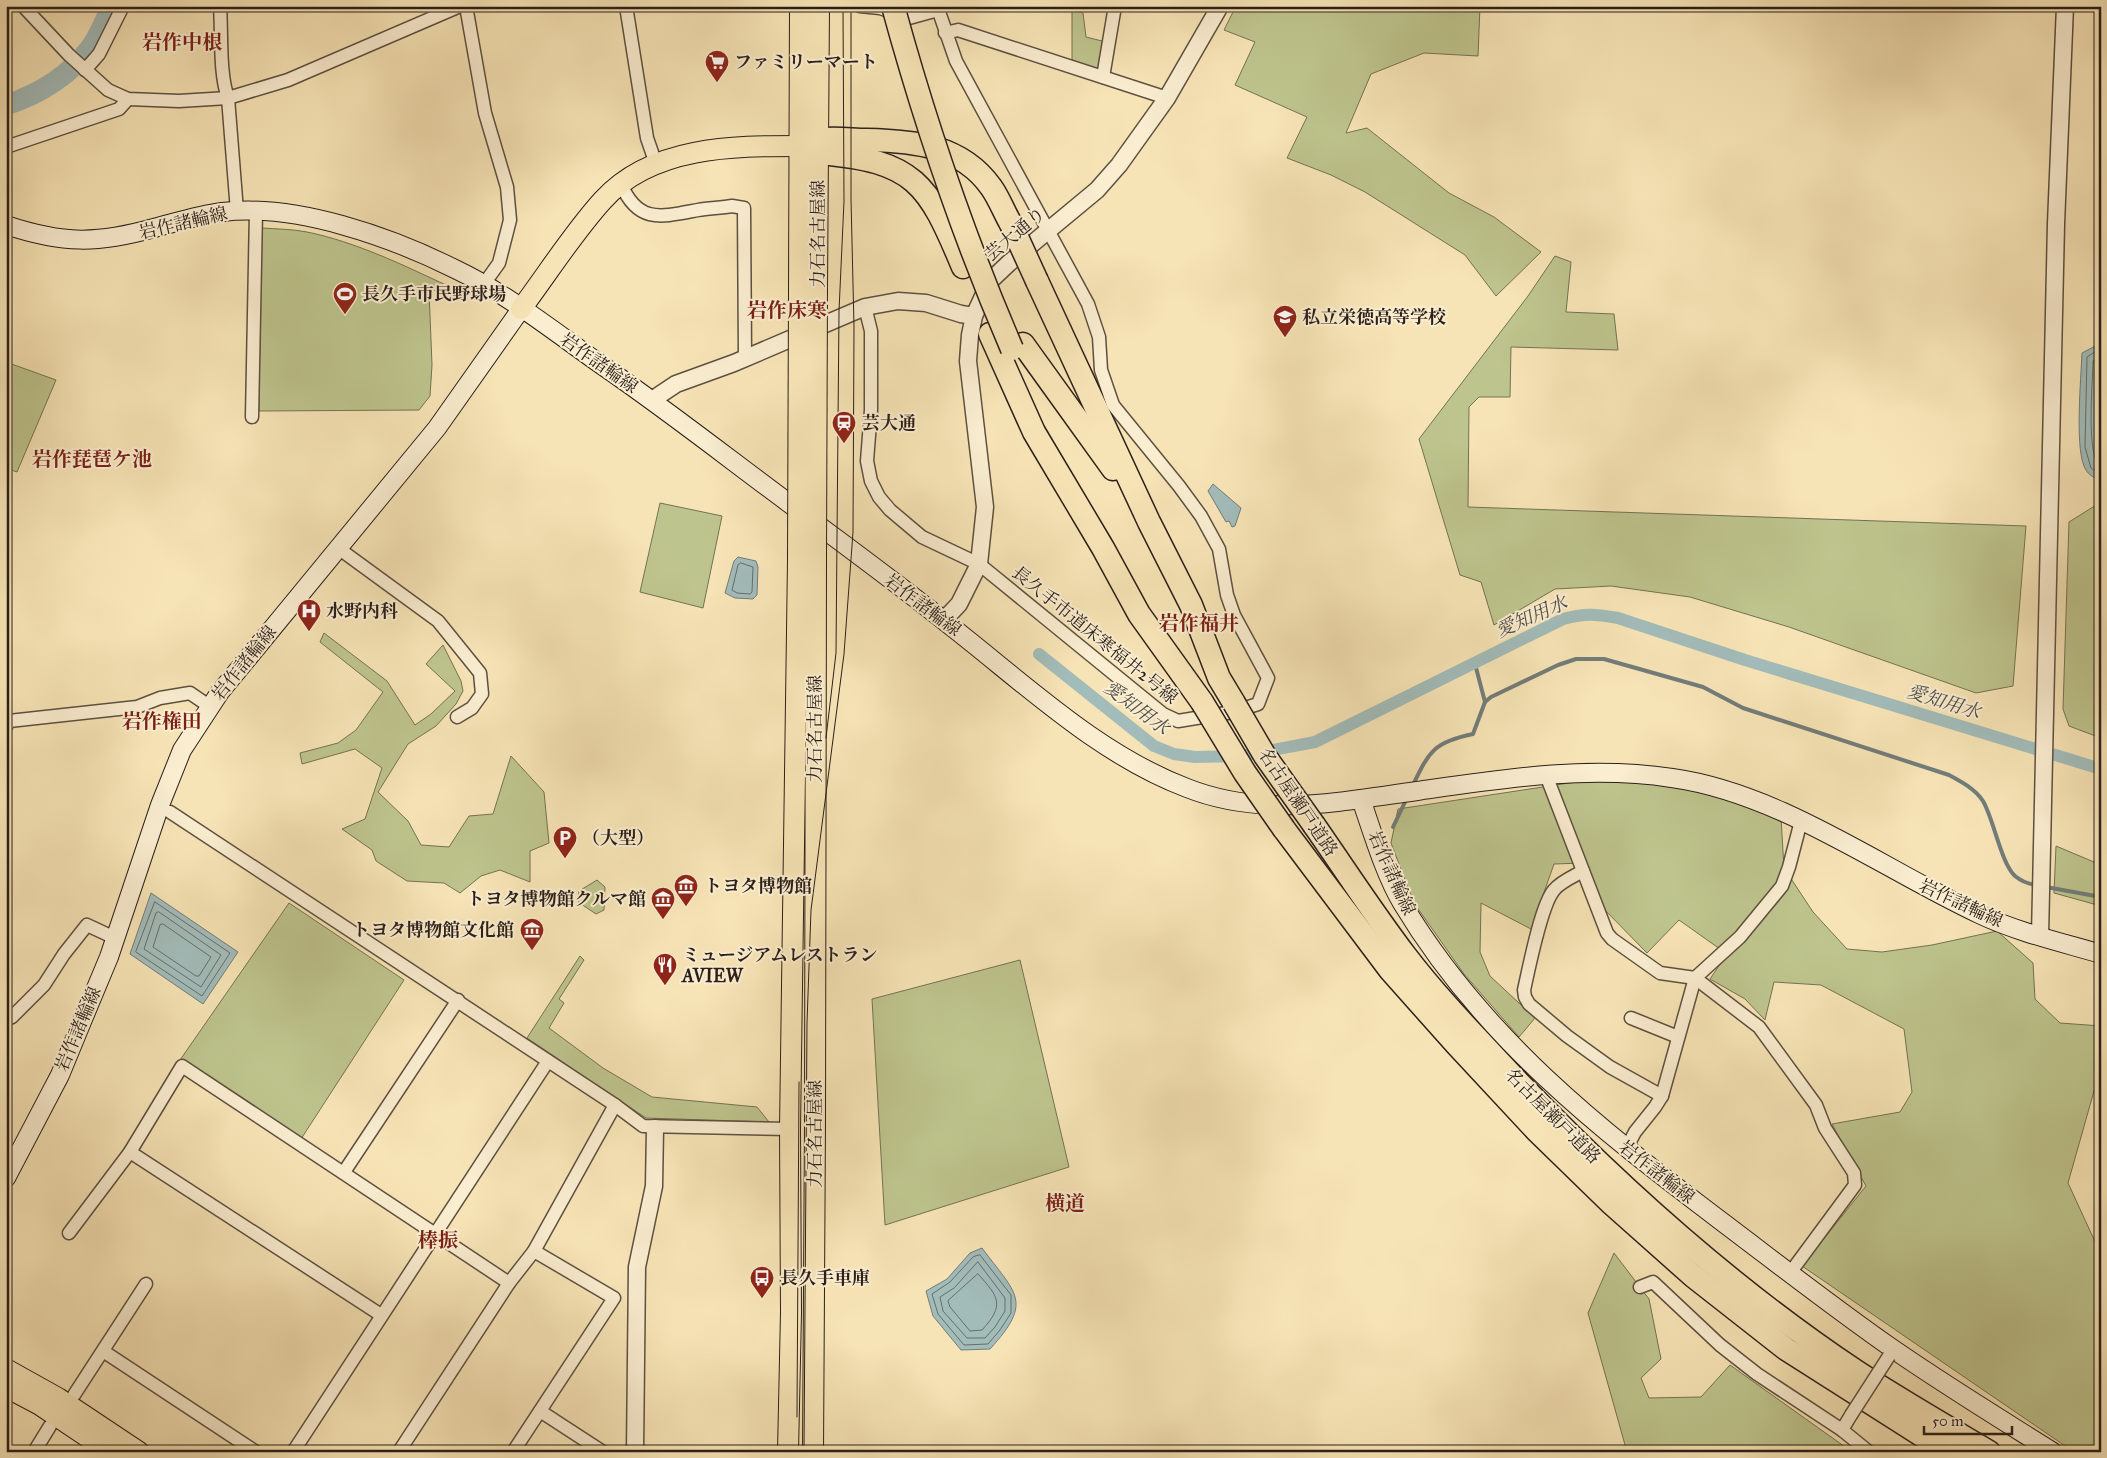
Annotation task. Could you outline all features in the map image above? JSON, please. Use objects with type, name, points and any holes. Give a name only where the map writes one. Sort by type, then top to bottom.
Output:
[{"type":"highway","points":[[893,6],[947,178],[983,277],[1018,346],[1103,548]]},
{"type":"highway","points":[[902,6],[934,110],[974,226],[1008,312],[1018,346],[1149,522]]},
{"type":"highway","points":[[812,146],[894,141],[928,145],[958,156],[981,175],[991,187],[1011,224],[1149,522]]},
{"type":"highway","points":[[812,146],[878,161],[906,176],[929,197],[938,210],[1034,432],[1103,548]]},
{"type":"highway","name":"名古屋瀬戸道路","points":[[1149,522],[1191,605],[1219,678],[1265,756],[1406,956],[1449,1007],[1551,1116],[1624,1188],[1706,1259],[1797,1330],[1858,1372],[1989,1452]]},
{"type":"highway","name":"名古屋瀬戸道路","points":[[1103,548],[1138,614],[1199,697],[1245,773],[1284,829],[1397,977],[1536,1130],[1612,1204],[1693,1276],[1786,1348],[1948,1452]]},
{"type":"main road","name":"力石名古屋線","points":[[800,6],[812,146]]},
{"type":"main road","name":"力石名古屋線","points":[[788,1452],[791,1312],[790,1129],[806,633],[808,290],[818,6]]},
{"type":"main road","points":[[522,310],[604,199],[621,184],[656,164],[678,156],[719,148],[812,146]]},
{"type":"main road","name":"岩作諸輪線","points":[[6,225],[46,237],[91,241],[129,235],[205,215],[236,211],[308,216],[361,231],[455,269],[484,284],[652,400],[944,620],[1068,719],[1129,761],[1183,787],[1226,802],[1273,807],[1361,799],[1546,774],[1600,771],[1678,778],[1732,792],[1801,820],[1987,918],[2101,954]]},
{"type":"main road","name":"岩作諸輪線","points":[[6,1178],[60,1075],[115,938],[160,805],[182,750],[209,706],[437,428],[522,310]]},
{"type":"main road","name":"力石名古屋線","points":[[806,633],[815,1123],[812,1452]]},
{"type":"main road","name":"岩作諸輪線","points":[[1361,799],[1375,842],[1400,901],[1440,962],[1503,1037],[1569,1101],[1626,1149],[1790,1273],[1891,1353],[2053,1452]]},
{"type":"main road","points":[[6,1368],[58,1398],[139,1452]]},
{"type":"main road","points":[[6,1387],[40,1406],[110,1452]]},
{"type":"street","points":[[23,6],[69,55],[108,90],[128,99],[179,101],[228,98],[288,80],[460,6]]},
{"type":"street","points":[[85,70],[100,54],[123,6]]},
{"type":"street","points":[[220,6],[223,64],[228,98],[236,211]]},
{"type":"street","points":[[466,6],[480,88],[507,187],[510,220],[499,263],[484,284]]},
{"type":"street","points":[[626,6],[648,138],[656,164]]},
{"type":"street","points":[[860,6],[880,8],[909,18],[937,8],[956,61],[1047,232]]},
{"type":"street","points":[[1103,77],[1115,6]]},
{"type":"street","name":"芸大通り","points":[[979,564],[985,507],[968,361],[974,316],[990,281],[1097,190],[1119,165],[1167,98],[1220,6]]},
{"type":"street","points":[[2040,936],[2056,224],[2065,6]]},
{"type":"street","points":[[946,33],[958,30],[1167,98]]},
{"type":"street","points":[[6,147],[120,109],[128,99]]},
{"type":"street","points":[[621,184],[626,197],[639,211],[656,217],[732,206],[744,208],[745,358]]},
{"type":"street","points":[[252,417],[256,211]]},
{"type":"street","name":"長久手市道床寒福井2号線","points":[[979,564],[1163,714],[1178,721],[1233,712],[1258,704],[1268,678],[1234,615],[1227,595],[1219,549],[1201,516],[1179,486],[1113,405],[1101,370],[1099,337],[1088,304],[1047,232]]},
{"type":"street","points":[[652,400],[676,384],[745,358],[865,306],[898,301],[926,303],[960,314],[974,316]]},
{"type":"street","points":[[865,306],[871,330],[871,410],[867,461],[871,481],[879,497],[890,510],[922,537],[979,564],[959,604],[944,620]]},
{"type":"street","points":[[338,548],[438,621],[480,673],[482,694],[472,708],[457,717]]},
{"type":"street","points":[[6,727],[9,721],[137,707],[160,698],[190,693],[209,706]]},
{"type":"street","points":[[1546,774],[1583,871],[1612,939],[1660,973],[1695,978],[1759,1027],[1816,1105],[1825,1128],[1854,1173],[1856,1185],[1790,1273]]},
{"type":"street","points":[[170,812],[458,1000],[548,1062],[615,1105],[643,1126],[655,1128],[790,1129]]},
{"type":"street","points":[[1626,1149],[1635,1132],[1662,1096],[1695,978],[1740,937],[1782,886],[1789,868],[1801,820]]},
{"type":"street","points":[[1583,871],[1554,888],[1551,894],[1539,927],[1524,990],[1525,997],[1529,1004],[1567,1036],[1610,1067],[1662,1096]]},
{"type":"street","points":[[6,1020],[12,1017],[44,985],[64,954],[87,925],[115,938]]},
{"type":"street","points":[[344,1172],[458,1000]]},
{"type":"street","points":[[1632,1018],[1678,1037]]},
{"type":"street","points":[[293,1452],[548,1062]]},
{"type":"street","points":[[69,1233],[130,1152],[182,1066],[437,1233],[509,1283]]},
{"type":"street","points":[[400,1450],[509,1283],[534,1251],[615,1105]]},
{"type":"street","points":[[635,1452],[638,1267],[654,1186],[655,1128]]},
{"type":"street","points":[[130,1152],[381,1315]]},
{"type":"street","points":[[513,1452],[614,1298],[534,1251]]},
{"type":"street","points":[[1640,1287],[1653,1282],[1720,1346],[1757,1374],[1842,1430],[1869,1452]]},
{"type":"street","points":[[74,1395],[146,1284]]},
{"type":"street","points":[[103,1351],[256,1452]]},
{"type":"street","points":[[1842,1430],[1891,1353]]},
{"type":"street","points":[[540,1411],[603,1452]]},
{"type":"street","points":[[34,1452],[50,1426]]},
{"type":"green space","points":[[1238,6],[1480,6],[1478,56],[1424,53],[1371,74],[1346,133],[1367,128],[1449,193],[1494,217],[1541,252],[1496,296],[1465,255],[1365,192],[1331,175],[1287,158],[1307,117],[1235,85],[1255,42],[1224,30]]},
{"type":"green space","points":[[1072,10],[1083,13],[1086,37],[1110,43],[1103,77],[1072,67]]},
{"type":"green space","name":"長久手市民野球場","points":[[261,228],[301,231],[325,236],[379,255],[448,286],[444,289],[429,291],[432,365],[430,396],[419,410],[259,411]]},
{"type":"green space","points":[[1555,256],[1571,262],[1566,312],[1614,314],[1618,350],[1511,347],[1510,397],[1479,397],[1469,407],[1468,507],[2026,526],[2013,686],[1976,693],[1789,627],[1690,597],[1611,586],[1555,589],[1494,625],[1481,582],[1460,575],[1419,439],[1528,296]]},
{"type":"green space","points":[[6,362],[56,380],[17,472],[6,468]]},
{"type":"green space","points":[[2101,502],[2101,738],[2069,726],[2063,709],[2069,522]]},
{"type":"green space","points":[[660,503],[722,516],[703,608],[640,592]]},
{"type":"green space","points":[[324,633],[387,681],[415,725],[431,714],[455,691],[426,664],[443,645],[461,681],[463,691],[456,704],[436,726],[408,744],[378,792],[408,821],[421,845],[449,847],[469,816],[493,814],[511,756],[544,792],[549,843],[530,851],[530,882],[500,870],[481,876],[460,893],[444,883],[407,881],[376,861],[372,850],[342,829],[365,819],[382,768],[355,749],[302,764],[300,753],[338,743],[356,730],[383,692],[320,642]]},
{"type":"green space","points":[[1602,778],[1693,788],[1781,818],[1784,868],[1813,912],[1847,949],[1882,952],[1932,945],[1997,931],[2033,963],[2035,999],[2060,1023],[2101,1026],[2101,1090],[2094,1091],[2068,1183],[2097,1246],[2101,1235],[2101,1452],[2071,1450],[1802,1266],[1866,1186],[1832,1124],[1900,1112],[1912,1092],[1904,1029],[1821,985],[1774,982],[1765,1020],[1745,999],[1710,979],[1727,954],[1679,920],[1647,953],[1601,906],[1584,863],[1554,864],[1531,929],[1481,903],[1480,952],[1490,976],[1535,1018],[1519,1037],[1464,974],[1414,903],[1391,843],[1398,809]]},
{"type":"green space","points":[[2056,846],[2101,865],[2101,906],[2054,893]]},
{"type":"green space","points":[[597,880],[605,887],[604,910],[596,914],[578,902],[579,891]]},
{"type":"green space","points":[[289,903],[404,980],[301,1139],[180,1060]]},
{"type":"green space","points":[[580,956],[584,960],[559,999],[564,1003],[549,1028],[603,1068],[652,1097],[757,1107],[769,1122],[646,1118],[527,1038]]},
{"type":"green space","points":[[1020,960],[1069,1167],[885,1225],[872,999]]},
{"type":"green space","points":[[1614,1253],[1649,1299],[1661,1359],[1641,1378],[1649,1398],[1701,1397],[1730,1365],[1848,1449],[1848,1452],[1627,1452],[1588,1313]]},
{"type":"water","points":[[2101,343],[2101,480],[2091,475],[2084,466],[2081,456],[2079,427],[2082,353]]},
{"type":"water","points":[[1213,484],[1241,508],[1235,526],[1232,527],[1229,521],[1226,522],[1208,491]]},
{"type":"water","points":[[738,557],[756,561],[758,567],[757,595],[753,599],[735,598],[725,593],[734,561]]},
{"type":"water","points":[[151,893],[238,952],[203,1004],[130,954]]},
{"type":"water","points":[[982,1248],[1011,1288],[1016,1308],[1004,1333],[990,1349],[961,1350],[933,1316],[926,1291],[947,1279],[970,1253]]},
{"type":"waterway","points":[[6,105],[19,101],[53,83],[73,67],[94,42],[112,6]]},
{"type":"waterway","name":"愛知用水","points":[[1039,654],[1154,746],[1174,754],[1195,757],[1241,756],[1315,742],[1563,619],[1584,615],[1603,616],[1618,618],[1745,660],[2101,769]]},
{"type":"waterway","points":[[1412,787],[1423,765],[1434,750],[1449,741],[1473,734],[1485,702],[1491,697],[1558,665],[1576,659],[1604,659],[1703,687],[1743,708],[1949,775],[1972,789],[1983,801],[2010,870],[2020,879],[2036,885]]},
{"type":"waterway","points":[[1475,664],[1485,702]]},
{"type":"waterway","points":[[1393,827],[1407,798]]},
{"type":"waterway","points":[[2046,887],[2101,897]]},
{"type":"tram line","points":[[826,738],[836,653],[839,311],[844,201],[843,6]]},
{"type":"tram line","points":[[804,1452],[807,1023],[811,910],[844,654],[853,532],[854,327],[851,199],[851,6]]},
{"type":"tram line","points":[[797,1417],[799,1082]]},
{"type":"place","name":"ファミリーマート","points":[[717,83]]},
{"type":"place","name":"長久手市民野球場","points":[[345,315]]},
{"type":"place","name":"私立栄徳高等学校","points":[[1285,338]]},
{"type":"place","name":"芸大通","points":[[844,444]]},
{"type":"place","name":"水野内科","points":[[309,632]]},
{"type":"place","name":"（大型）","points":[[565,859]]},
{"type":"place","name":"トヨタ博物館","points":[[686,907]]},
{"type":"place","name":"トヨタ博物館クルマ館","points":[[663,920]]},
{"type":"place","name":"トヨタ博物館文化館","points":[[532,951]]},
{"type":"place","name":"ミュージアムレストラン AVIEW","points":[[665,986]]},
{"type":"place","name":"長久手車庫","points":[[762,1299]]},
{"type":"district","name":"岩作中根","points":[[182,42]]},
{"type":"district","name":"岩作床寒","points":[[787,310]]},
{"type":"district","name":"岩作琵琶ケ池","points":[[92,459]]},
{"type":"district","name":"岩作福井","points":[[1199,623]]},
{"type":"district","name":"岩作権田","points":[[162,721]]},
{"type":"district","name":"横道","points":[[1065,1203]]},
{"type":"district","name":"棒振","points":[[438,1240]]}]
